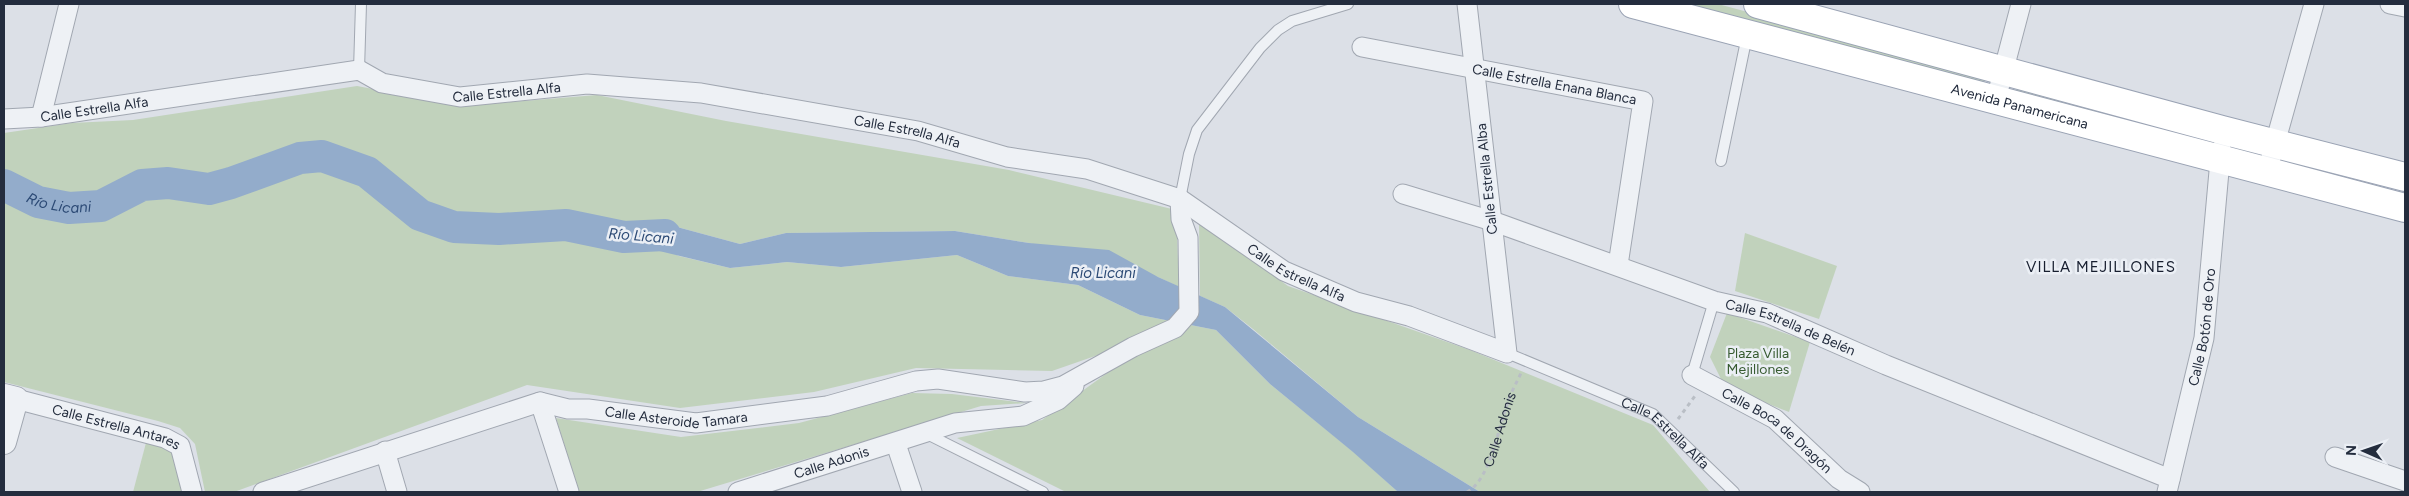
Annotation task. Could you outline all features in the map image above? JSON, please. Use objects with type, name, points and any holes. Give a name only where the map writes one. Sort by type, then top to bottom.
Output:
[{"type":"main road","name":"Avenida Panamericana","points":[[1633,4],[2405,208]]},
{"type":"main road","points":[[1758,4],[2222,130],[2405,177]]},
{"type":"street","points":[[41,117],[69,4]]},
{"type":"street","name":"Calle Estrella Alba","points":[[1467,4],[1507,353]]},
{"type":"street","points":[[1996,100],[2021,4]]},
{"type":"street","points":[[2267,172],[2314,4]]},
{"type":"street","points":[[2390,4],[2405,7]]},
{"type":"street","name":"Calle Estrella Enana Blanca","points":[[1362,47],[1643,101],[1618,265]]},
{"type":"street","name":"Calle Estrella Alfa","points":[[4,119],[41,117],[359,70],[382,83],[460,97],[587,84],[701,92],[918,130],[1007,157],[1087,170],[1180,199],[1284,271],[1356,302],[1409,316],[1507,353]]},
{"type":"street","name":"Calle Botón de Oro","points":[[2169,486],[2204,338],[2222,130]]},
{"type":"street","name":"Calle Estrella de Belén","points":[[1403,194],[1492,221],[1714,301],[1767,312],[2169,486]]},
{"type":"street","points":[[1094,369],[1133,347],[1175,328],[1189,312],[1188,238],[1181,219],[1180,199]]},
{"type":"street","name":"Calle Asteroide Tamara","points":[[540,402],[568,409],[588,409],[696,423],[827,406],[916,381],[938,379],[1025,392],[1044,391],[1063,386],[1094,369]]},
{"type":"street","name":"Calle Adonis","points":[[738,492],[896,444],[954,423],[1023,416],[1042,409],[1058,400],[1094,369]]},
{"type":"street","name":"Calle Boca de Dragón","points":[[1699,378],[1775,419],[1839,479],[1860,492]]},
{"type":"street","points":[[4,442],[10,397]]},
{"type":"street","name":"Calle Estrella Antares","points":[[10,397],[165,438],[173,442],[180,446],[192,492]]},
{"type":"street","points":[[263,492],[540,402],[569,492]]},
{"type":"street","points":[[896,444],[912,492]]},
{"type":"street","points":[[385,451],[397,492]]},
{"type":"street","points":[[2335,457],[2405,481]]},
{"type":"lane","points":[[359,70],[361,4]]},
{"type":"lane","points":[[1180,199],[1189,154],[1197,130],[1260,48],[1278,30],[1292,21],[1348,4]]},
{"type":"lane","points":[[1721,161],[1748,33]]},
{"type":"lane","points":[[1699,378],[1714,301]]},
{"type":"lane","name":"Calle Estrella Alfa","points":[[1507,353],[1653,414],[1734,492]]},
{"type":"lane","points":[[925,433],[1043,492]]},
{"type":"path","name":"Calle Adonis","points":[[1467,492],[1474,489],[1487,468],[1507,403],[1526,361]]},
{"type":"path","points":[[1670,430],[1699,378]]},
{"type":"green space","points":[[1685,4],[1718,4],[1986,76],[1984,84]]},
{"type":"green space","points":[[357,86],[463,106],[597,95],[726,121],[1009,170],[1172,209],[1177,233],[1179,287],[1158,277],[1029,243],[955,231],[786,233],[740,244],[677,227],[616,227],[679,256],[730,268],[787,262],[841,267],[957,255],[1008,276],[1078,285],[1140,315],[1216,330],[1270,384],[1356,454],[1398,492],[1066,492],[957,438],[1042,420],[1110,371],[1098,355],[1052,371],[916,368],[814,392],[680,408],[527,385],[234,492],[205,492],[195,444],[180,428],[4,382],[4,133],[72,123],[133,120]]},
{"type":"green space","points":[[2017,87],[2208,138],[2205,147],[2015,96]]},
{"type":"green space","points":[[1199,222],[1288,286],[1470,350],[1653,425],[1710,492],[1480,492],[1358,417],[1225,307],[1200,296]]},
{"type":"green space","name":"Plaza Villa Mejillones","points":[[1745,233],[1837,266],[1819,319],[1735,291]]},
{"type":"green space","name":"Plaza Villa Mejillones","points":[[1727,313],[1810,342],[1789,412],[1736,391],[1723,383],[1710,357]]},
{"type":"green space","points":[[912,393],[952,394],[1027,403],[981,406],[697,492],[579,492],[556,418],[681,437],[799,423]]},
{"type":"green space","points":[[147,439],[170,449],[178,465],[184,492],[133,492]]},
{"type":"water","name":"Río Licani","points":[[616,227],[677,227],[740,244],[786,233],[955,231],[1029,243],[1109,250],[1158,277],[1225,307],[1358,417],[1480,492],[1398,492],[1353,452],[1270,384],[1216,330],[1140,315],[1078,285],[1008,276],[957,255],[841,267],[787,262],[730,268],[626,243]]},
{"type":"waterway","name":"Río Licani","points":[[4,185],[38,202],[69,208],[101,206],[142,185],[168,183],[209,189],[300,158],[322,156],[367,172],[420,215],[454,227],[499,229],[566,225],[624,237],[665,235]]},
{"type":"district","name":"VILLA MEJILLONES","points":[[2101,267]]}]
